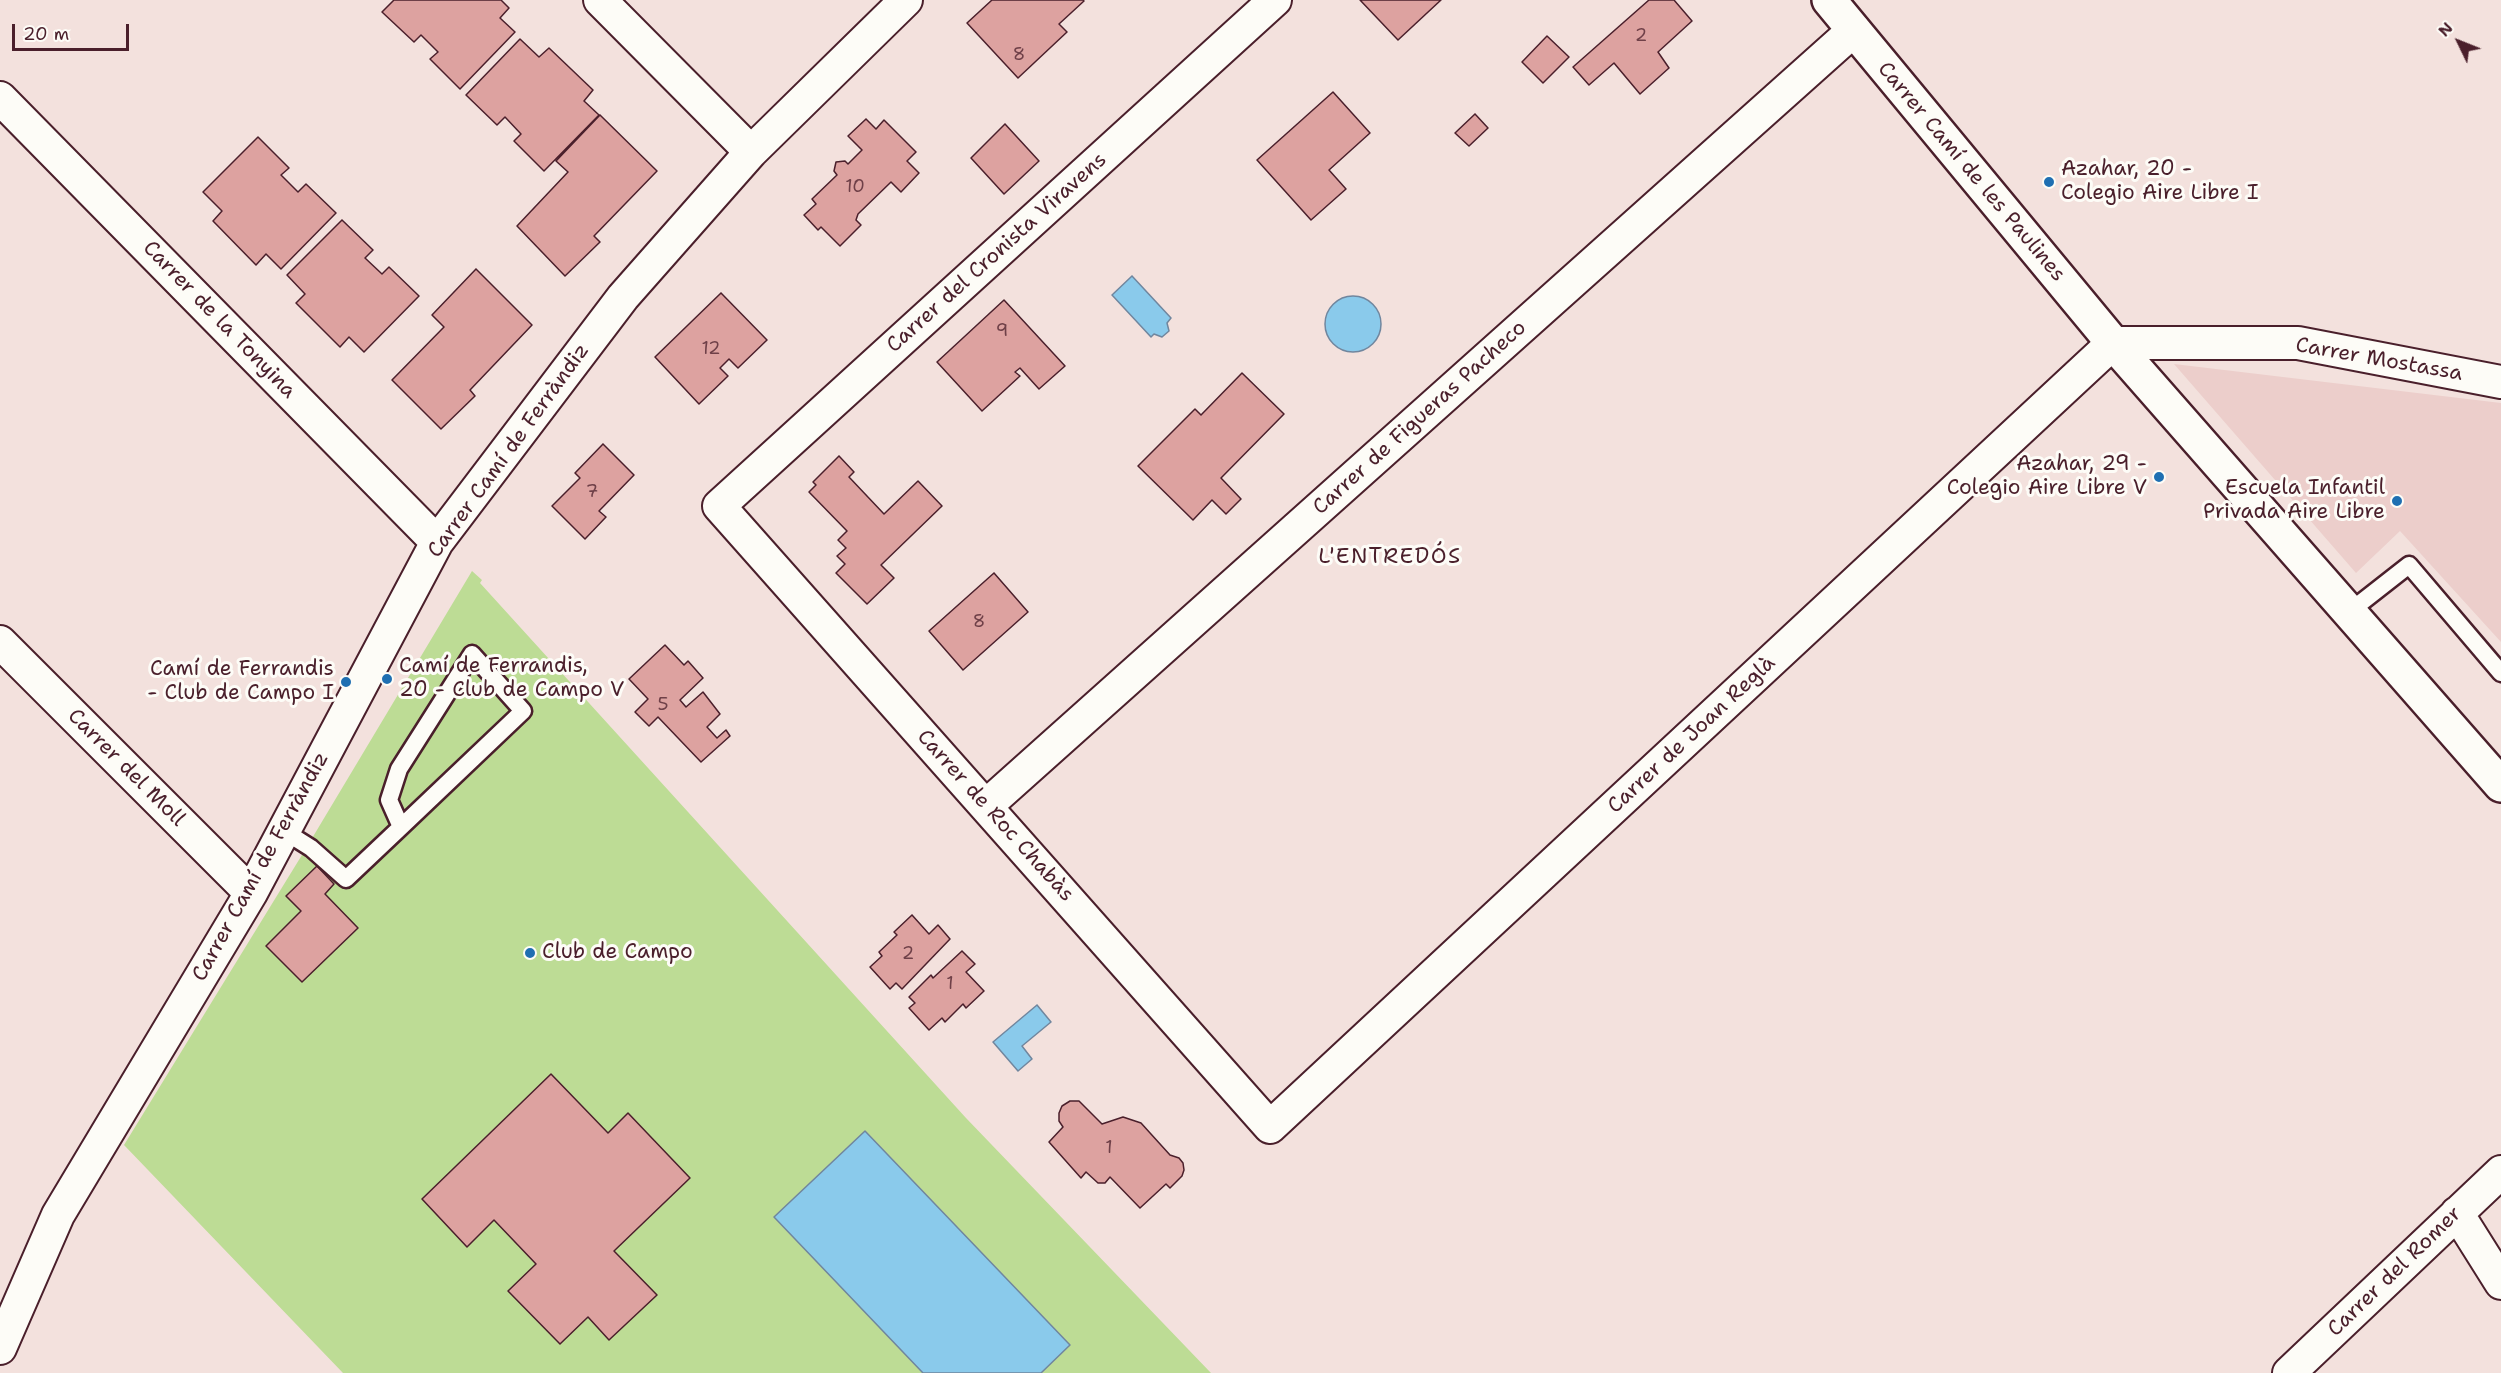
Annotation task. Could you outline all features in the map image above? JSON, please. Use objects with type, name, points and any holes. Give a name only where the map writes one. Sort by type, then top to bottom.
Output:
[{"type":"main road","name":"Carrer Camí de les Paulines","points":[[1828,0],[2113,344],[2501,785]]},
{"type":"street","points":[[600,0],[751,152]]},
{"type":"street","name":"Carrer Camí de Ferràndiz","points":[[0,1348],[58,1215],[251,893],[437,542],[623,297],[751,152],[906,0]]},
{"type":"street","name":"Carrer del Cronista Viravens","points":[[719,506],[1275,0]]},
{"type":"street","name":"Carrer de Figueras Pacheco","points":[[986,806],[1854,30]]},
{"type":"street","name":"Carrer de la Tonyina","points":[[0,98],[437,542]]},
{"type":"street","name":"Carrer Mostassa","points":[[2113,344],[2298,342],[2501,382]]},
{"type":"street","name":"Carrer de Joan Reglà","points":[[1270,1127],[2113,344]]},
{"type":"street","name":"Carrer de Roc Chabàs","points":[[719,506],[1270,1127]]},
{"type":"street","name":"Carrer del Moll","points":[[0,642],[251,893]]},
{"type":"street","name":"Carrer del Romer","points":[[2289,1373],[2501,1172]]},
{"type":"street","points":[[2457,1214],[2501,1283]]},
{"type":"lane","points":[[2349,612],[2409,565],[2501,673]]},
{"type":"lane","points":[[284,831],[311,848],[346,879],[401,827],[523,711],[472,654],[399,769],[389,800],[401,827]]},
{"type":"shaded area","name":"Escuela Infantil Privada Aire Libre","points":[[2174,364],[2501,403],[2501,642],[2400,531],[2356,573]]},
{"type":"green space","name":"Club de Campo","points":[[472,571],[482,580],[480,583],[966,1118],[1211,1373],[343,1373],[124,1145],[305,850]]},
{"type":"water","points":[[1132,276],[1171,318],[1167,323],[1169,331],[1162,337],[1154,334],[1151,337],[1112,295]]},
{"type":"water","points":[[1348,296],[1358,296],[1373,304],[1379,313],[1381,324],[1379,335],[1373,344],[1358,352],[1348,352],[1337,347],[1330,340],[1325,329],[1325,319],[1330,308],[1337,301]]},
{"type":"water","points":[[1037,1005],[1051,1022],[1022,1046],[1032,1059],[1018,1071],[993,1042]]},
{"type":"water","points":[[865,1131],[1070,1345],[1041,1373],[923,1373],[774,1217]]},
{"type":"building","points":[[394,0],[501,0],[509,8],[500,18],[515,32],[460,89],[430,59],[438,52],[421,35],[414,42],[382,12]]},
{"type":"building","points":[[992,0],[1084,1],[1059,24],[1067,32],[1018,78],[967,23]]},
{"type":"building","points":[[1360,0],[1441,0],[1398,40]]},
{"type":"building","points":[[1649,0],[1674,0],[1692,21],[1658,52],[1669,68],[1640,94],[1614,63],[1589,85],[1573,67]]},
{"type":"building","points":[[1547,36],[1569,57],[1543,83],[1522,62]]},
{"type":"building","points":[[520,39],[539,57],[549,48],[593,90],[584,101],[599,115],[544,171],[514,141],[521,134],[505,117],[497,125],[466,95]]},
{"type":"building","points":[[1333,92],[1370,133],[1329,170],[1346,189],[1311,220],[1257,160]]},
{"type":"building","points":[[1475,114],[1488,128],[1469,146],[1455,133]]},
{"type":"building","points":[[600,115],[657,171],[594,236],[600,242],[565,276],[517,226],[568,172],[556,161]]},
{"type":"building","points":[[866,119],[876,129],[884,120],[916,152],[907,161],[919,173],[901,192],[891,182],[858,214],[856,220],[861,225],[840,246],[821,227],[818,230],[804,215],[816,204],[812,199],[837,175],[834,171],[836,162],[845,161],[848,164],[862,150],[848,136]]},
{"type":"building","points":[[1005,124],[1039,161],[1004,194],[971,158]]},
{"type":"building","points":[[258,137],[289,168],[281,175],[298,192],[306,184],[336,213],[281,269],[266,254],[256,265],[213,221],[222,211],[203,192]]},
{"type":"building","points":[[342,220],[373,250],[365,258],[382,274],[389,267],[419,296],[364,352],[349,337],[340,347],[296,303],[305,294],[287,275]]},
{"type":"building","points":[[476,269],[532,325],[470,390],[475,396],[441,429],[392,380],[444,327],[432,315]]},
{"type":"building","points":[[721,293],[767,340],[738,368],[729,359],[720,368],[728,376],[699,404],[655,357]]},
{"type":"building","points":[[1004,300],[1065,366],[1039,389],[1020,368],[1015,372],[1020,376],[982,411],[937,362]]},
{"type":"building","points":[[1242,373],[1284,414],[1221,478],[1241,499],[1226,514],[1212,500],[1193,520],[1138,466],[1195,409],[1201,415]]},
{"type":"building","points":[[603,444],[634,475],[599,511],[606,517],[585,539],[552,506],[580,478],[575,473]]},
{"type":"building","points":[[839,456],[854,472],[849,477],[884,514],[918,481],[942,506],[881,565],[894,578],[867,604],[836,573],[845,564],[837,556],[846,548],[838,540],[847,531],[809,492],[816,485],[813,482]]},
{"type":"building","points":[[994,573],[1028,612],[963,670],[929,631]]},
{"type":"building","points":[[665,645],[684,665],[688,661],[703,678],[680,700],[686,707],[703,692],[720,714],[707,727],[717,738],[726,730],[730,736],[701,762],[658,717],[649,726],[635,712],[648,699],[629,679]]},
{"type":"building","points":[[317,866],[334,884],[325,894],[358,928],[302,982],[266,946],[301,911],[286,896]]},
{"type":"building","points":[[912,915],[929,934],[938,925],[950,939],[902,989],[896,983],[890,989],[870,967],[882,956],[879,952],[897,935],[894,932]]},
{"type":"building","points":[[962,951],[975,964],[966,972],[984,991],[966,1008],[963,1004],[945,1022],[942,1018],[929,1030],[909,1008],[915,1003],[909,997],[931,975],[933,978]]},
{"type":"building","points":[[551,1074],[608,1133],[628,1113],[690,1178],[614,1251],[657,1295],[609,1340],[588,1317],[560,1344],[508,1291],[536,1264],[494,1220],[467,1247],[422,1199]]},
{"type":"building","points":[[1070,1101],[1079,1101],[1102,1124],[1123,1117],[1141,1123],[1170,1155],[1179,1158],[1183,1163],[1182,1176],[1170,1188],[1166,1184],[1140,1208],[1110,1177],[1105,1183],[1098,1183],[1086,1172],[1081,1178],[1049,1142],[1063,1127],[1059,1121],[1059,1113],[1062,1106]]},
{"type":"place","name":"Azahar, 20 - Colegio Aire Libre I","points":[[2049,182]]},
{"type":"place","name":"Azahar, 29 - Colegio Aire Libre V","points":[[2159,477]]},
{"type":"place","name":"Escuela Infantil Privada Aire Libre","points":[[2397,501]]},
{"type":"place","name":"Camí de Ferrandis, 20 - Club de Campo V","points":[[387,679]]},
{"type":"place","name":"Camí de Ferrandis - Club de Campo I","points":[[346,682]]},
{"type":"place","name":"Club de Campo","points":[[530,953]]},
{"type":"district","name":"L'ENTREDÓS","points":[[1390,557]]}]
